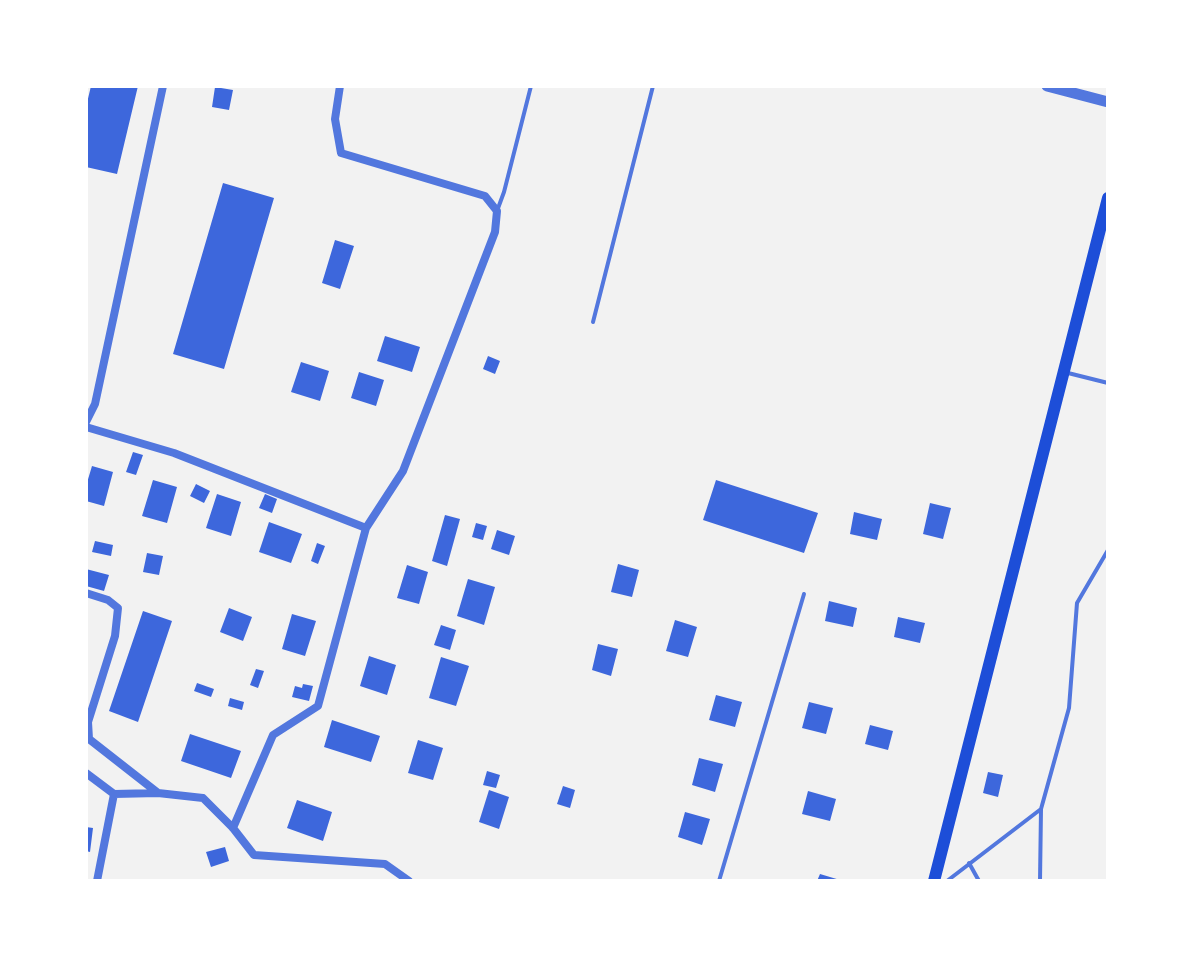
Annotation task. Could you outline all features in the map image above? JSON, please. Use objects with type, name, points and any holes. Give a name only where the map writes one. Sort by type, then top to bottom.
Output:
[{"type":"main road","points":[[934,881],[1108,198]]},
{"type":"street","points":[[163,86],[95,404],[86,424],[174,453],[366,528]]},
{"type":"street","points":[[233,828],[273,735],[318,706],[366,528],[403,471],[493,240],[497,211],[489,200],[479,194],[341,153],[335,119],[340,86]]},
{"type":"street","points":[[1047,86],[1108,102]]},
{"type":"street","points":[[86,593],[108,600],[118,608],[115,636],[88,722],[89,739],[158,793]]},
{"type":"street","points":[[86,773],[114,794],[158,793],[203,798],[254,855],[385,864],[409,881]]},
{"type":"street","points":[[97,881],[114,794]]},
{"type":"lane","points":[[497,211],[531,86]]},
{"type":"lane","points":[[593,322],[653,86]]},
{"type":"lane","points":[[1064,372],[1108,383]]},
{"type":"lane","points":[[1040,881],[1041,809],[1069,708],[1077,603],[1108,550]]},
{"type":"lane","points":[[719,881],[804,594]]},
{"type":"lane","points":[[947,881],[1041,809]]},
{"type":"lane","points":[[969,863],[979,881]]},
{"type":"building","points":[[91,86],[138,86],[117,174],[86,167],[86,107]]},
{"type":"building","points":[[215,87],[233,90],[229,110],[212,107]]},
{"type":"building","points":[[223,183],[274,198],[224,369],[173,354]]},
{"type":"building","points":[[335,240],[354,246],[340,289],[322,283]]},
{"type":"building","points":[[385,336],[420,347],[412,372],[377,361]]},
{"type":"building","points":[[488,356],[500,361],[495,374],[483,369]]},
{"type":"building","points":[[301,362],[329,371],[320,401],[291,392]]},
{"type":"building","points":[[359,372],[384,380],[376,406],[351,398]]},
{"type":"building","points":[[133,452],[143,455],[136,475],[126,472]]},
{"type":"building","points":[[92,466],[113,472],[104,506],[86,501],[86,486]]},
{"type":"building","points":[[153,480],[177,487],[167,523],[142,516]]},
{"type":"building","points":[[716,480],[818,513],[804,553],[703,520]]},
{"type":"building","points":[[196,484],[210,491],[204,503],[190,496]]},
{"type":"building","points":[[217,494],[241,502],[231,536],[206,528]]},
{"type":"building","points":[[265,494],[277,499],[272,513],[259,508]]},
{"type":"building","points":[[930,503],[951,508],[943,539],[923,534]]},
{"type":"building","points":[[854,512],[882,519],[877,540],[850,534]]},
{"type":"building","points":[[445,515],[460,519],[447,566],[432,561]]},
{"type":"building","points":[[269,522],[302,534],[291,563],[259,552]]},
{"type":"building","points":[[476,523],[487,526],[483,540],[472,537]]},
{"type":"building","points":[[497,530],[515,536],[509,555],[491,549]]},
{"type":"building","points":[[95,541],[113,545],[111,556],[92,552]]},
{"type":"building","points":[[317,543],[325,546],[318,564],[311,561]]},
{"type":"building","points":[[147,553],[163,556],[159,575],[143,572]]},
{"type":"building","points":[[618,564],[639,570],[632,597],[611,592]]},
{"type":"building","points":[[407,565],[428,572],[419,604],[397,598]]},
{"type":"building","points":[[86,569],[109,575],[104,591],[86,586]]},
{"type":"building","points":[[468,579],[495,587],[484,625],[457,616]]},
{"type":"building","points":[[829,601],[857,608],[853,627],[825,621]]},
{"type":"building","points":[[229,608],[252,617],[243,641],[220,632]]},
{"type":"building","points":[[143,611],[172,621],[138,722],[109,711]]},
{"type":"building","points":[[292,614],[316,621],[305,656],[282,649]]},
{"type":"building","points":[[898,617],[925,623],[920,643],[894,637]]},
{"type":"building","points":[[675,620],[697,627],[688,657],[666,651]]},
{"type":"building","points":[[441,625],[456,630],[450,650],[434,645]]},
{"type":"building","points":[[598,644],[618,649],[611,676],[592,670]]},
{"type":"building","points":[[369,656],[396,665],[387,695],[360,686]]},
{"type":"building","points":[[441,657],[469,666],[456,706],[429,698]]},
{"type":"building","points":[[256,669],[264,671],[258,688],[250,685]]},
{"type":"building","points":[[197,683],[214,689],[211,697],[194,691]]},
{"type":"building","points":[[303,684],[313,686],[309,701],[292,697],[295,686],[302,688]]},
{"type":"building","points":[[716,695],[742,702],[735,727],[709,720]]},
{"type":"building","points":[[230,698],[244,702],[242,710],[228,706]]},
{"type":"building","points":[[809,702],[833,708],[826,734],[802,728]]},
{"type":"building","points":[[332,720],[380,736],[371,762],[324,747]]},
{"type":"building","points":[[870,725],[893,731],[888,750],[865,744]]},
{"type":"building","points":[[190,734],[241,751],[231,778],[181,761]]},
{"type":"building","points":[[418,740],[443,748],[433,780],[408,773]]},
{"type":"building","points":[[699,758],[723,764],[715,792],[692,785]]},
{"type":"building","points":[[487,771],[500,775],[496,788],[483,785]]},
{"type":"building","points":[[988,772],[1003,775],[998,797],[983,793]]},
{"type":"building","points":[[563,786],[575,790],[570,808],[557,804]]},
{"type":"building","points":[[489,790],[509,797],[499,829],[479,822]]},
{"type":"building","points":[[808,791],[836,799],[830,821],[802,814]]},
{"type":"building","points":[[297,800],[332,812],[323,841],[287,828]]},
{"type":"building","points":[[685,812],[710,819],[702,845],[678,837]]},
{"type":"building","points":[[86,827],[93,828],[90,852],[86,851]]},
{"type":"building","points":[[225,847],[229,861],[211,867],[206,852]]},
{"type":"building","points":[[820,874],[840,880],[840,881],[817,881]]}]
